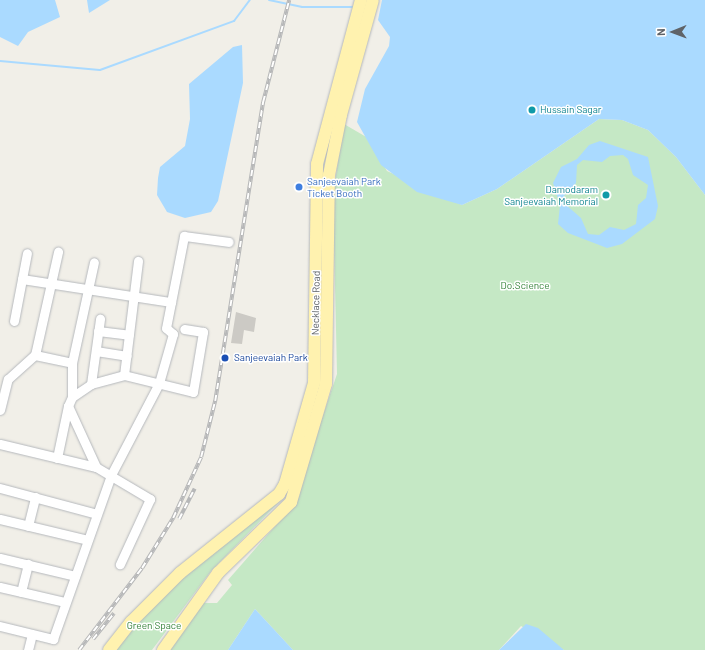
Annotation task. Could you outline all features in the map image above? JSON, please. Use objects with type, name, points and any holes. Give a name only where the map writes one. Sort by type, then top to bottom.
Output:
[{"type":"main road","name":"Necklace Road","points":[[163,650],[218,573],[291,502],[326,384],[329,175],[361,20],[361,0]]},
{"type":"main road","name":"Necklace Road","points":[[279,494],[292,460],[314,383],[316,172],[361,20],[373,0]]},
{"type":"main road","points":[[316,172],[329,175]]},
{"type":"main road","points":[[314,383],[326,384]]},
{"type":"main road","points":[[109,650],[131,622],[202,552],[279,494],[291,502]]},
{"type":"street","points":[[0,626],[53,639],[111,475],[159,383],[173,334],[166,328],[184,236],[229,242]]},
{"type":"street","points":[[0,410],[8,379],[35,355],[58,252]]},
{"type":"street","points":[[14,321],[27,253]]},
{"type":"street","points":[[124,375],[138,261]]},
{"type":"street","points":[[57,458],[68,406],[72,397],[72,363],[94,262]]},
{"type":"street","points":[[22,279],[134,299],[171,302]]},
{"type":"street","points":[[91,384],[100,319]]},
{"type":"street","points":[[72,397],[91,384],[124,375],[192,392],[203,332],[184,329]]},
{"type":"street","points":[[98,331],[129,335]]},
{"type":"street","points":[[96,351],[127,356]]},
{"type":"street","points":[[35,355],[72,363]]},
{"type":"street","points":[[68,406],[96,468]]},
{"type":"street","points":[[0,444],[96,468],[111,475],[150,499],[120,564]]},
{"type":"street","points":[[0,488],[97,514]]},
{"type":"street","points":[[28,526],[35,497]]},
{"type":"street","points":[[0,519],[88,540]]},
{"type":"street","points":[[0,558],[75,576]]},
{"type":"street","points":[[21,592],[28,564]]},
{"type":"street","points":[[0,587],[65,602]]},
{"type":"street","points":[[28,650],[32,634]]},
{"type":"green space","name":"Sanjeevaiah Park","points":[[599,119],[622,120],[648,130],[676,157],[705,195],[705,650],[564,650],[521,626],[499,650],[293,650],[255,609],[228,650],[169,650],[202,603],[217,603],[232,585],[228,580],[292,507],[337,374],[333,194],[344,124],[368,138],[387,171],[462,205],[497,189]]},
{"type":"green space","name":"Green Space","points":[[282,499],[211,571],[152,650],[113,650],[176,581]]},
{"type":"water","points":[[0,0],[55,0],[60,17],[28,32],[18,46],[0,37]]},
{"type":"water","points":[[87,0],[110,0],[89,13]]},
{"type":"water","name":"Hussain Sagar","points":[[382,0],[705,0],[705,195],[676,157],[648,130],[622,120],[599,119],[497,189],[462,205],[417,192],[381,165],[357,122],[365,89],[389,46],[390,37],[378,20]]},
{"type":"water","points":[[242,45],[243,83],[218,201],[211,212],[185,218],[167,212],[157,195],[158,178],[160,167],[185,146],[190,119],[189,84],[233,47]]},
{"type":"water","points":[[600,141],[648,157],[658,206],[655,219],[622,244],[607,248],[568,233],[558,224],[560,205],[553,183],[561,167],[577,159],[589,145]],"holes":[[[623,155],[628,159],[633,175],[648,185],[646,198],[638,205],[636,224],[624,230],[610,227],[599,235],[588,234],[581,218],[565,204],[564,196],[576,183],[577,165],[583,160],[602,162],[610,156]]]},
{"type":"water","points":[[255,609],[293,650],[228,650]]},
{"type":"water","points":[[526,624],[538,628],[564,650],[499,650]]},
{"type":"building","name":"Sanjeevaiah Park","points":[[236,312],[256,318],[254,332],[244,330],[242,344],[231,343]]},
{"type":"waterway","points":[[0,61],[100,70],[234,21],[250,0]]},
{"type":"waterway","points":[[269,0],[302,7],[354,7]]},
{"type":"railway","points":[[79,650],[142,568],[173,518],[201,457],[215,401],[263,102],[289,0]]},
{"type":"railway","points":[[179,519],[194,489]]},
{"type":"railway","points":[[93,639],[114,613]]},
{"type":"place","name":"Hussain Sagar","points":[[532,110]]},
{"type":"place","name":"Sanjeevaiah Park Ticket Booth","points":[[299,187]]},
{"type":"place","name":"Damodaram Sanjeevaiah Memorial","points":[[606,195]]},
{"type":"place","name":"Sanjeevaiah Park","points":[[225,358]]},
{"type":"park label","name":"Do.Science","points":[[525,286]]}]
